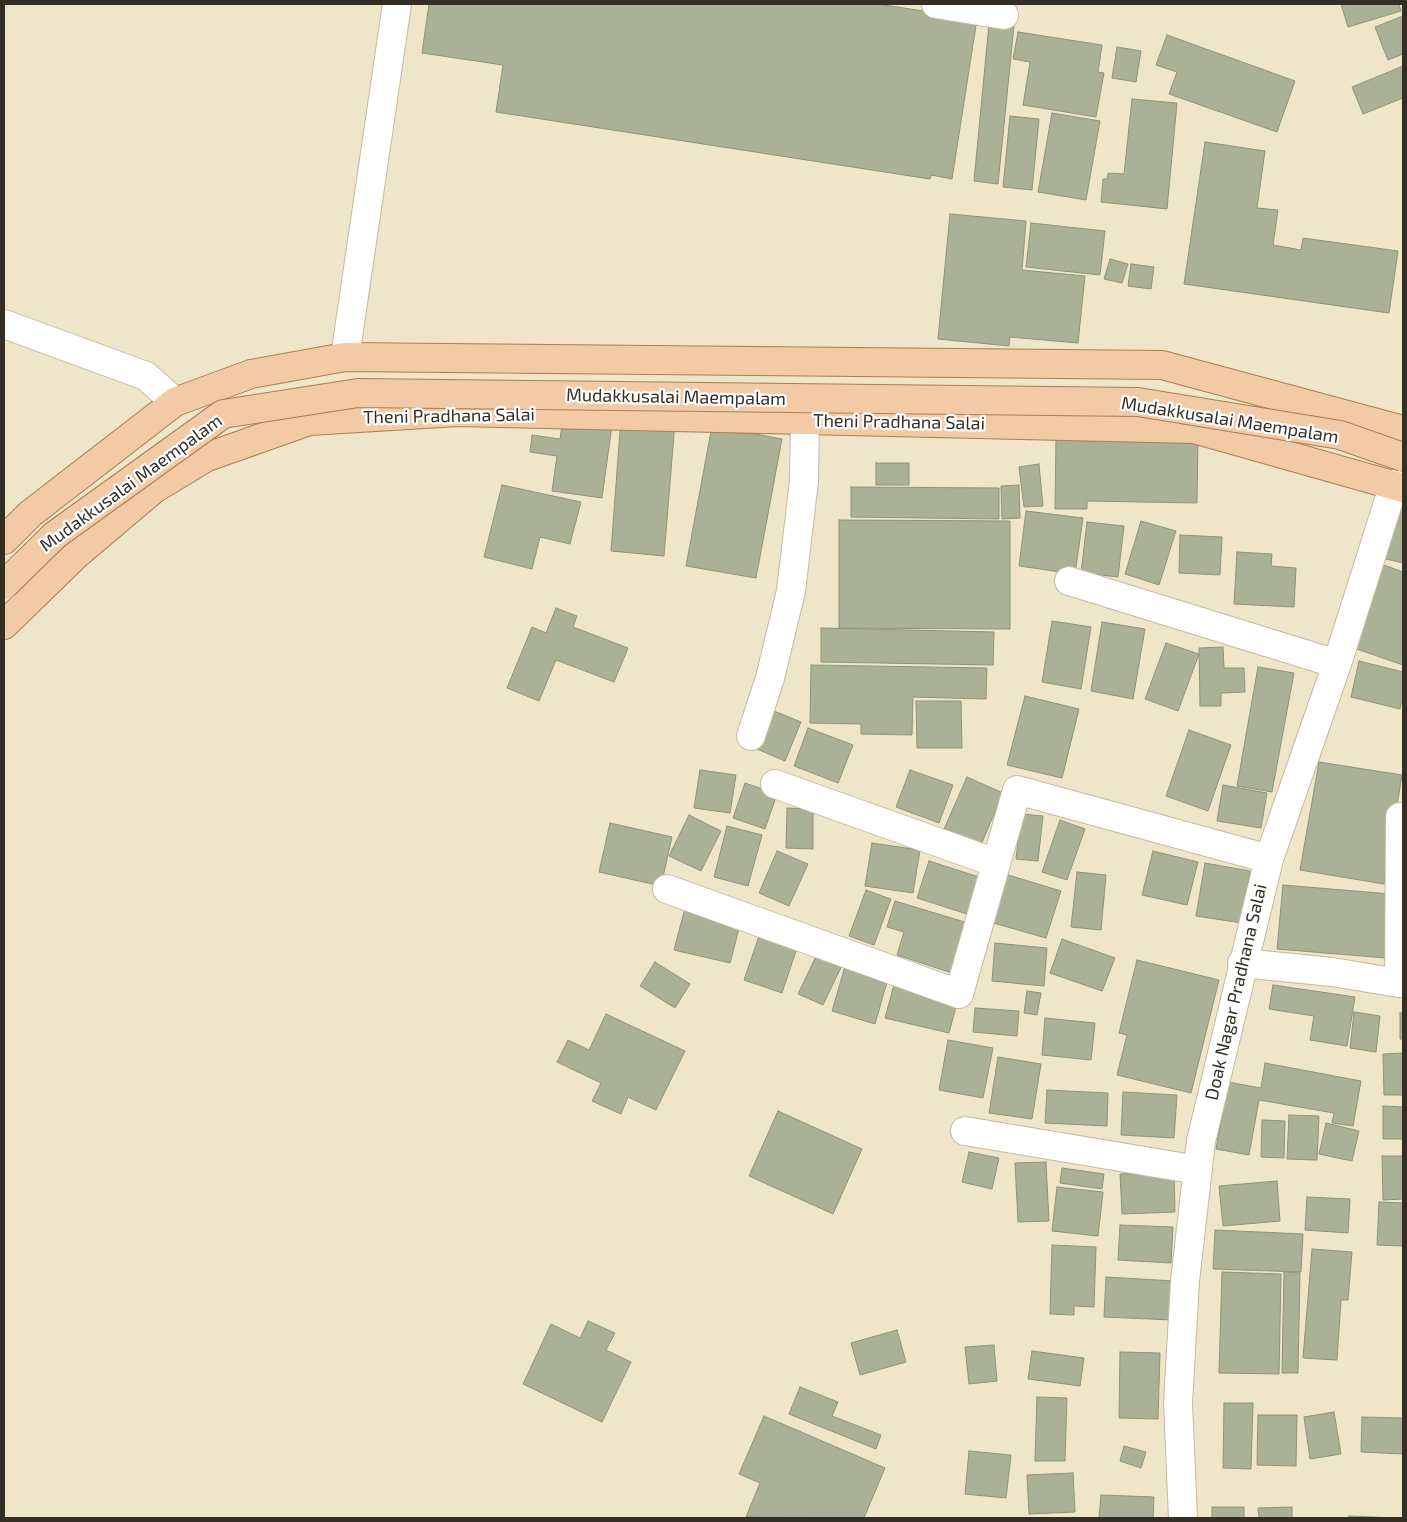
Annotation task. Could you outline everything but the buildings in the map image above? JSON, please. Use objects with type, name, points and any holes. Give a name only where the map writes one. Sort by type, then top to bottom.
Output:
[{"type":"main road","points":[[4,540],[30,514],[175,402],[251,374],[344,357],[1162,365],[1403,430]]},
{"type":"main road","name":"Mudakkusalai Maempalam","points":[[4,585],[55,535],[223,414],[358,393],[1138,402],[1340,436],[1403,457]]},
{"type":"main road","points":[[175,402],[207,457]]},
{"type":"main road","name":"Theni Pradhana Salai","points":[[4,625],[77,554],[147,495],[207,457],[309,421],[458,412],[1194,429],[1399,486]]},
{"type":"street","points":[[344,357],[397,4]]},
{"type":"street","points":[[936,4],[1004,15]]},
{"type":"street","points":[[4,324],[146,376],[175,402]]},
{"type":"street","points":[[751,736],[770,678],[791,591],[804,481],[805,420]]},
{"type":"street","name":"Doak Nagar Pradhana Salai","points":[[1183,1518],[1178,1403],[1185,1281],[1201,1140],[1242,963],[1269,859],[1399,486]]},
{"type":"street","points":[[1069,581],[1337,664]]},
{"type":"street","points":[[775,784],[996,863]]},
{"type":"street","points":[[667,889],[959,994],[1017,790],[1269,859]]},
{"type":"street","points":[[1242,963],[1332,972],[1401,983],[1400,817]]},
{"type":"street","points":[[965,1131],[1198,1170]]}]
